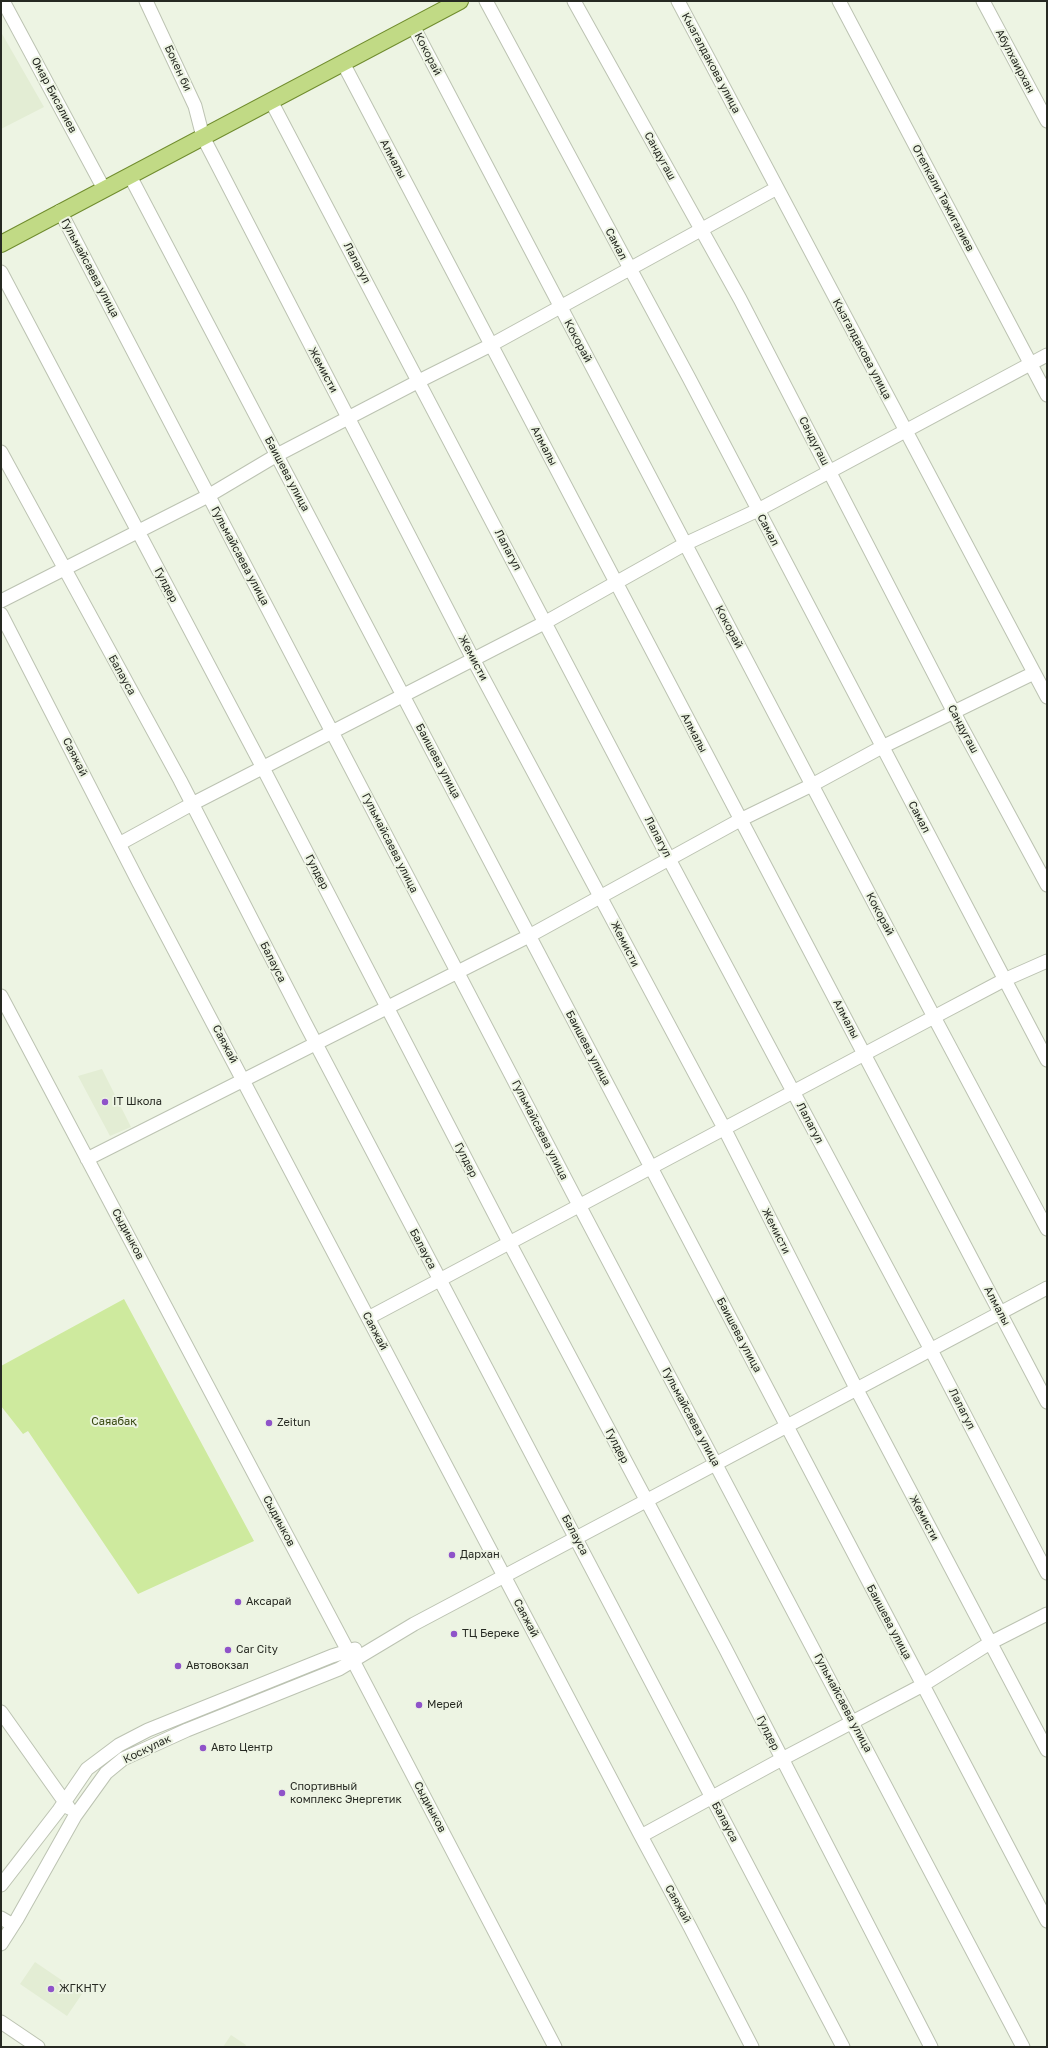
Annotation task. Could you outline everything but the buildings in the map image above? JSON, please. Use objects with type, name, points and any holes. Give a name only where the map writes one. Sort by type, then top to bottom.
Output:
[{"type":"main road","points":[[1,244],[60,211],[130,176],[460,1]]},
{"type":"street","name":"Омар Бисалиев","points":[[3,1],[104,189]]},
{"type":"street","name":"Бокен би","points":[[146,1],[195,106],[203,137]]},
{"type":"street","name":"Самал","points":[[486,1],[758,510],[1047,1060]]},
{"type":"street","name":"Сандугаш","points":[[574,1],[740,299],[953,711],[1047,885]]},
{"type":"street","name":"Кызгалдакова улица","points":[[678,1],[1047,697]]},
{"type":"street","name":"Отепкали Тажигалиев","points":[[839,1],[1047,395]]},
{"type":"street","name":"Абулхаирхан","points":[[983,1],[1047,121]]},
{"type":"street","name":"Кокорай","points":[[414,26],[934,1017],[1047,1228]]},
{"type":"street","name":"Алмалы","points":[[343,63],[1047,1402]]},
{"type":"street","name":"Лалагул","points":[[271,101],[546,622],[669,859],[794,1091],[1047,1572]]},
{"type":"street","name":"Жемисти","points":[[203,137],[473,659],[724,1128],[856,1390],[1047,1750]]},
{"type":"street","name":"Баишева улица","points":[[130,176],[1047,1920]]},
{"type":"street","points":[[1,601],[208,496],[277,455],[348,417],[491,346],[702,231],[777,188]]},
{"type":"street","name":"Гульмайсаева улица","points":[[60,211],[579,1205],[1023,2047]]},
{"type":"street","name":"Гулдер","points":[[1,272],[388,1008],[510,1244],[782,1759],[931,2047]]},
{"type":"street","points":[[119,844],[332,731],[404,696],[546,622],[685,544],[758,510],[829,470],[1047,355]]},
{"type":"street","name":"Балауса","points":[[1,452],[192,804],[315,1043],[843,2047]]},
{"type":"street","name":"Саяжай","points":[[1,614],[119,844],[752,2047]]},
{"type":"street","points":[[87,1159],[529,936],[601,898],[740,820],[812,785],[953,711],[1034,672]]},
{"type":"street","points":[[368,1318],[510,1244],[650,1167],[1004,980],[1047,961]]},
{"type":"street","name":"Сыдиыков","points":[[2,1002],[351,1656],[555,2047]]},
{"type":"street","points":[[351,1656],[405,1630],[1047,1288]]},
{"type":"street","points":[[640,1836],[923,1685],[990,1643],[1047,1614]]},
{"type":"street","name":"Коскулак","points":[[1,1885],[65,1802],[87,1769],[119,1745],[148,1730],[351,1656]]},
{"type":"street","name":"Коскулак","points":[[1,1944],[75,1816],[106,1773],[123,1759],[351,1656]]},
{"type":"street","points":[[1,1712],[75,1816]]},
{"type":"street","points":[[1,1918],[13,1925]]},
{"type":"street","points":[[1,2022],[38,2047]]},
{"type":"shaded area","points":[[1,32],[44,107],[1,129]]},
{"type":"shaded area","name":"IT Школа","points":[[102,1069],[131,1127],[110,1136],[78,1076]]},
{"type":"shaded area","name":"ЖГКНТУ","points":[[35,1962],[82,1994],[67,2016],[20,1984]]},
{"type":"shaded area","points":[[231,2035],[246,2045],[245,2047],[223,2047]]},
{"type":"green space","name":"Саяабақ","points":[[124,1299],[254,1541],[138,1594],[28,1431],[23,1434],[1,1406],[1,1366]]},
{"type":"place","name":"IT Школа","points":[[105,1102]]},
{"type":"place","name":"Zeitun","points":[[269,1423]]},
{"type":"place","name":"Дархан","points":[[452,1555]]},
{"type":"place","name":"Аксарай","points":[[238,1602]]},
{"type":"place","name":"ТЦ Береке","points":[[454,1634]]},
{"type":"place","name":"Car City","points":[[228,1650]]},
{"type":"place","name":"Автовокзал","points":[[178,1666]]},
{"type":"place","name":"Мерей","points":[[419,1705]]},
{"type":"place","name":"Авто Центр","points":[[203,1748]]},
{"type":"place","name":"Спортивный комплекс Энергетик","points":[[282,1793]]},
{"type":"place","name":"ЖГКНТУ","points":[[51,1989]]}]
